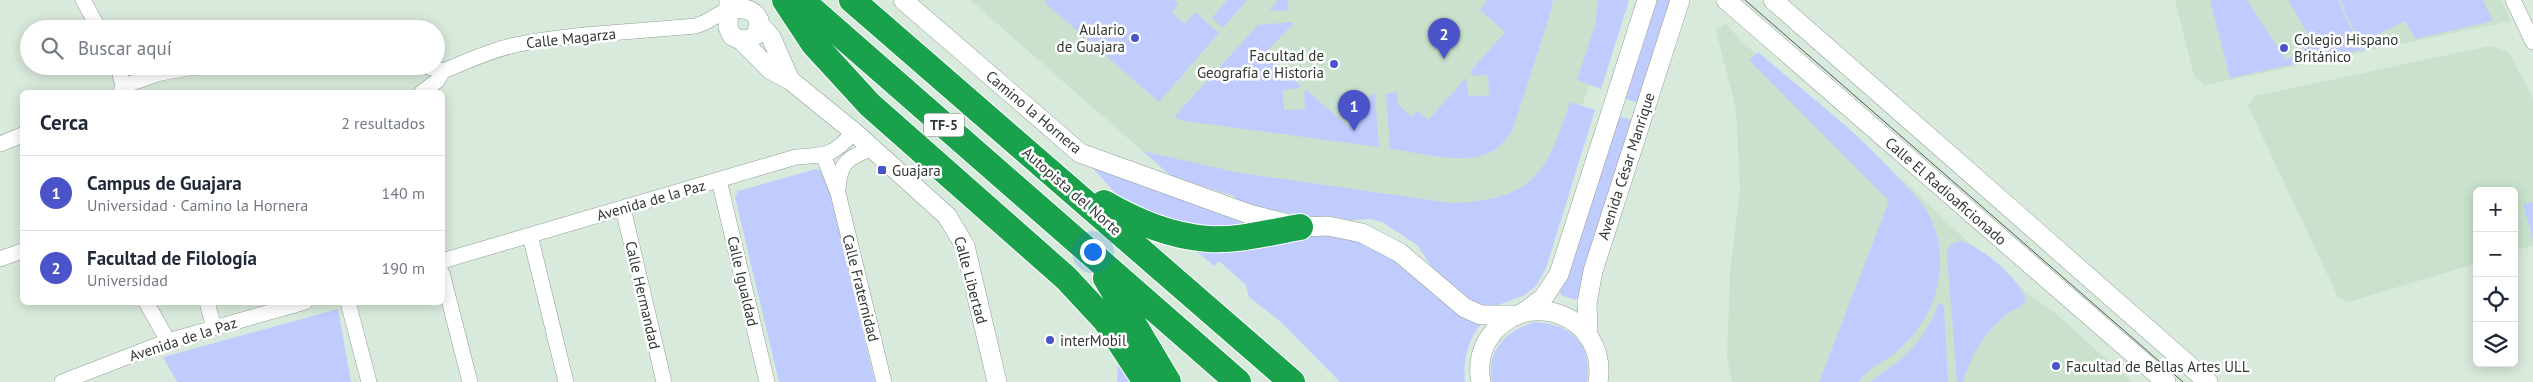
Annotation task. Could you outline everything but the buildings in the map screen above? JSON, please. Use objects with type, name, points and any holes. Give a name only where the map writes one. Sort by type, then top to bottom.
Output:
[{"type":"highway","points":[[785,0],[814,44],[870,105],[1066,278],[1106,321],[1146,382]]},
{"type":"highway","name":"TF-5","points":[[801,0],[1238,382]]},
{"type":"highway","name":"Autopista del Norte","points":[[852,0],[1292,382]]},
{"type":"highway","points":[[1055,176],[1134,220],[1185,235],[1210,239],[1255,235],[1300,227]]},
{"type":"highway","points":[[1088,251],[1126,309],[1168,382]]},
{"type":"street","points":[[82,0],[94,20]]},
{"type":"street","name":"Camino la Hornera","points":[[903,0],[1080,153],[1216,203],[1300,227],[1328,226],[1350,230],[1375,238],[1406,258],[1465,308],[1481,315],[1519,314],[1542,310],[1560,314],[1576,322],[1588,335]]},
{"type":"street","name":"Avenida César Manrique","points":[[1481,382],[1479,372],[1482,349],[1494,330],[1544,297],[1559,274],[1647,0]]},
{"type":"street","name":"Avenida César Manrique","points":[[1588,335],[1587,303],[1593,271],[1680,0]]},
{"type":"street","name":"Calle El Radioaficionado","points":[[1726,0],[2166,382]]},
{"type":"street","name":"Calle El Radioaficionado","points":[[1773,0],[2208,382]]},
{"type":"street","points":[[2513,0],[2533,42]]},
{"type":"street","points":[[760,25],[754,37],[735,36],[729,5],[752,11],[770,37],[790,80]]},
{"type":"street","name":"Calle Magarza","points":[[704,24],[729,5]]},
{"type":"street","name":"Calle Magarza","points":[[445,70],[492,51],[514,45],[704,24],[721,27],[735,36]]},
{"type":"street","name":"Calle Libertad","points":[[735,36],[771,70],[790,80],[854,132],[947,216],[959,232],[965,246],[997,382]]},
{"type":"street","points":[[120,75],[122,89],[156,75]]},
{"type":"street","points":[[425,90],[440,75]]},
{"type":"street","name":"Avenida de la Paz","points":[[445,260],[796,157],[823,155],[838,150],[854,132]]},
{"type":"street","points":[[0,144],[20,136]]},
{"type":"street","name":"Calle Fraternidad","points":[[838,193],[839,172],[844,162],[872,148]]},
{"type":"street","name":"Calle Fraternidad","points":[[823,155],[838,193],[884,382]]},
{"type":"street","name":"Calle Igualdad","points":[[719,180],[767,382]]},
{"type":"street","name":"Calle Hermandad","points":[[623,208],[664,382]]},
{"type":"street","points":[[530,235],[566,382]]},
{"type":"street","points":[[0,259],[20,252]]},
{"type":"street","points":[[445,285],[470,382]]},
{"type":"street","points":[[148,305],[168,341]]},
{"type":"street","points":[[209,305],[214,328]]},
{"type":"street","name":"Avenida de la Paz","points":[[62,382],[168,341],[294,305]]},
{"type":"street","points":[[350,305],[368,382]]},
{"type":"street","points":[[1588,335],[1597,352],[1601,379]]},
{"type":"shaded area","points":[[970,0],[1629,0],[1601,89],[1589,85],[1582,106],[1595,110],[1557,229],[1387,222],[1171,176]]},
{"type":"shaded area","points":[[1047,0],[1174,0],[1178,4],[1172,13],[1185,24],[1195,12],[1219,33],[1159,102],[1045,3]]},
{"type":"shaded area","points":[[1227,0],[1247,0],[1223,28],[1212,18]]},
{"type":"shaded area","points":[[1278,0],[1287,0],[1289,10],[1269,11]]},
{"type":"shaded area","points":[[1487,0],[1553,0],[1512,132],[1494,150],[1476,157],[1439,157],[1390,149],[1386,94],[1397,92],[1398,104],[1412,117],[1417,111],[1428,120],[1466,78],[1469,97],[1489,95],[1488,75],[1474,76],[1470,72],[1505,32],[1480,10]]},
{"type":"shaded area","points":[[1598,0],[1629,0],[1601,89],[1577,80],[1595,25]]},
{"type":"shaded area","points":[[1654,0],[1672,0],[1641,98],[1636,102],[1626,99],[1625,92]]},
{"type":"shaded area","name":"Colegio Hispano Británico","points":[[2175,0],[2501,0],[2511,21],[2205,85],[2194,76]]},
{"type":"shaded area","points":[[2210,0],[2247,0],[2286,60],[2314,44],[2288,0],[2338,0],[2361,50],[2230,78]]},
{"type":"shaded area","points":[[2340,0],[2483,0],[2493,21],[2415,39],[2405,21],[2370,38],[2374,48],[2363,51]]},
{"type":"shaded area","points":[[1291,22],[1293,24],[1264,54],[1301,86],[1283,90],[1284,110],[1305,109],[1304,93],[1306,90],[1348,126],[1373,93],[1375,95],[1379,147],[1185,121],[1174,117],[1258,25]]},
{"type":"shaded area","points":[[1726,23],[1740,40],[1906,183],[1969,243],[2001,266],[2024,291],[2054,312],[2132,382],[1732,382],[1727,357],[1730,273],[1740,189],[1736,109],[1716,30]]},
{"type":"shaded area","points":[[2489,46],[2502,49],[2509,53],[2533,98],[2533,246],[2518,250],[2518,187],[2473,187],[2473,264],[2349,302],[2338,297],[2248,106],[2255,96]]},
{"type":"shaded area","points":[[1758,52],[1844,124],[1877,155],[1920,201],[1929,215],[1937,235],[1940,271],[1935,295],[1926,316],[1916,331],[1894,354],[1870,369],[1859,382],[1819,382],[1889,201],[1749,60]]},
{"type":"shaded area","points":[[1570,102],[1595,110],[1546,268],[1536,286],[1523,296],[1492,307],[1478,304],[1467,298],[1431,266],[1417,245],[1382,222],[1370,219],[1349,220],[1330,216],[1318,217],[1256,208],[1241,203],[1233,196],[1171,176],[1143,151],[1235,172],[1452,203],[1479,201],[1501,196],[1519,189],[1533,178],[1544,165],[1553,148]]},
{"type":"shaded area","points":[[1620,117],[1631,120],[1632,126],[1578,297],[1575,300],[1561,295],[1560,291],[1616,121]]},
{"type":"shaded area","points":[[1091,166],[1131,182],[1255,225],[1202,230],[1136,210],[1116,194]]},
{"type":"shaded area","points":[[816,169],[825,172],[875,382],[779,382],[735,197],[738,191]]},
{"type":"shaded area","points":[[2533,202],[2533,240],[2523,204]]},
{"type":"shaded area","points":[[1293,235],[1342,235],[1384,251],[1479,321],[1480,325],[1472,338],[1467,352],[1465,382],[1340,382],[1281,322],[1249,297],[1246,285],[1219,261],[1214,266],[1186,242]]},
{"type":"shaded area","points":[[1961,241],[1970,244],[2000,265],[2017,283],[2026,301],[2007,314],[1992,328],[1970,362],[1963,382],[1957,382],[1947,255],[1951,245]]},
{"type":"shaded area","points":[[1942,303],[1944,306],[1948,382],[1871,382],[1914,347],[1928,327],[1938,304]]},
{"type":"shaded area","points":[[338,309],[351,382],[177,382],[163,357]]},
{"type":"shaded area","points":[[1535,322],[1559,327],[1577,338],[1583,347],[1586,357],[1588,369],[1587,382],[1492,382],[1492,361],[1500,343],[1515,330]]},
{"type":"shaded area","points":[[1118,360],[1136,382],[1117,382]]},
{"type":"tram line","points":[[1745,0],[2183,382]]},
{"type":"place","name":"Aulario de Guajara","points":[[1135,38]]},
{"type":"place","name":"Colegio Hispano Británico","points":[[2284,48]]},
{"type":"place","name":"Facultad de Filología","points":[[1444,59]]},
{"type":"place","name":"Facultad de Geografía e Historia","points":[[1334,64]]},
{"type":"place","name":"Campus de Guajara","points":[[1354,131]]},
{"type":"place","name":"Guajara","points":[[882,170]]},
{"type":"place","name":"interMobil","points":[[1050,340]]},
{"type":"place","name":"Facultad de Bellas Artes ULL","points":[[2056,366]]}]
